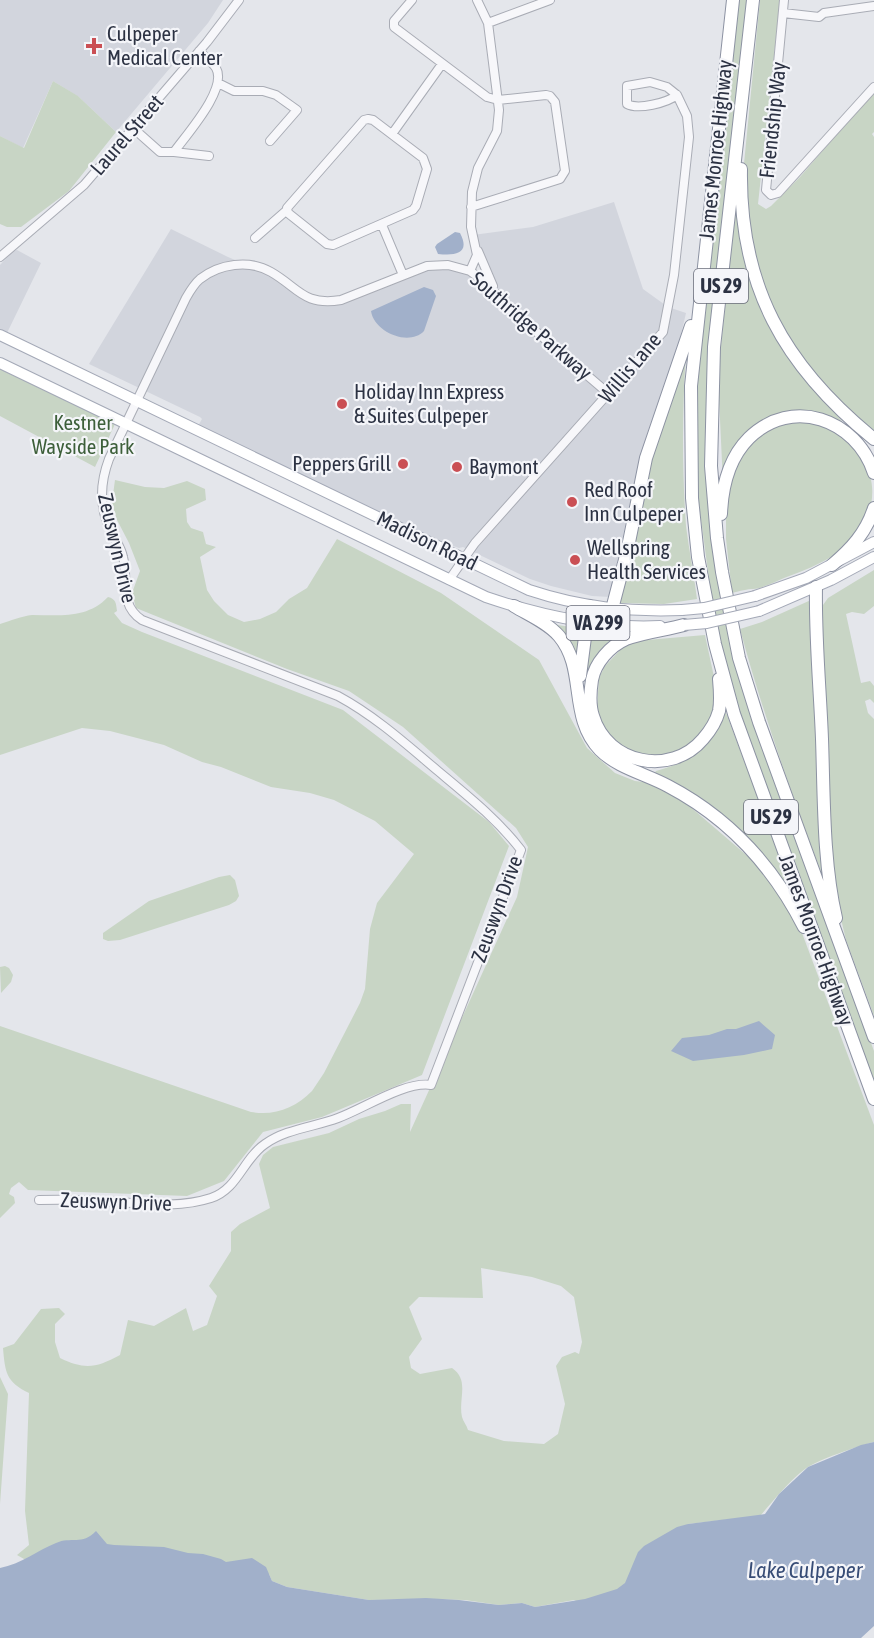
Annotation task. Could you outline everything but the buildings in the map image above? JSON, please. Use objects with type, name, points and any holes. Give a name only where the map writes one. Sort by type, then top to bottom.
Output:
[{"type":"highway","name":"James Monroe Highway","points":[[733,0],[691,386],[692,498],[698,557],[718,657],[734,714],[874,1099]]},
{"type":"highway","name":"James Monroe Highway","points":[[753,0],[714,347],[712,475],[722,572],[739,658],[759,722],[874,1037]]},
{"type":"highway","points":[[743,87],[741,198],[746,242],[757,284],[775,325],[798,363],[842,413],[874,439]]},
{"type":"highway","points":[[612,609],[627,552],[646,459],[689,334],[700,290]]},
{"type":"highway","points":[[722,572],[720,529],[723,491],[735,457],[756,432],[787,418],[806,417],[825,420],[856,441],[869,459],[874,472]]},
{"type":"highway","points":[[832,565],[859,539],[874,508]]},
{"type":"highway","points":[[816,587],[816,634],[828,854],[835,912],[849,969]]},
{"type":"highway","points":[[514,606],[550,628],[564,644],[573,664],[584,724],[593,742],[620,764],[691,798],[728,826],[754,852],[784,891],[829,976]]},
{"type":"highway","points":[[578,696],[589,606]]},
{"type":"highway","points":[[684,625],[627,639],[610,650],[597,666],[593,675],[590,705],[597,726],[612,746],[632,757],[659,762],[677,758],[693,749],[708,734],[718,714],[720,687],[718,657]]},
{"type":"main road","name":"Madison Road","points":[[0,336],[529,590],[589,606],[640,611],[704,608],[755,596],[832,565],[874,542]]},
{"type":"main road","name":"Madison Road","points":[[0,363],[449,580],[514,606],[563,619],[646,627],[707,623],[759,611],[816,587],[874,557]]},
{"type":"street","name":"Laurel Street","points":[[0,257],[71,198],[199,51],[239,0]]},
{"type":"street","points":[[412,0],[394,21],[394,27],[487,97],[498,100],[546,95],[555,102],[564,174],[560,179],[471,207]]},
{"type":"street","points":[[470,271],[477,255],[471,207],[478,168],[497,131],[499,121],[488,23],[477,0]]},
{"type":"street","points":[[488,23],[550,0]]},
{"type":"street","name":"Friendship Way","points":[[784,0],[767,193],[774,195],[778,193],[874,87]]},
{"type":"street","points":[[783,13],[819,17],[824,13],[874,6]]},
{"type":"street","points":[[174,152],[214,96],[218,82],[217,69],[199,51]]},
{"type":"street","points":[[392,134],[442,64]]},
{"type":"street","points":[[218,82],[234,91],[276,95],[297,110],[270,141]]},
{"type":"street","points":[[655,83],[667,87],[676,95],[664,103],[633,107],[627,104],[626,87],[634,84],[655,83]]},
{"type":"street","name":"Willis Lane","points":[[449,580],[475,543],[659,338],[665,325],[674,275],[689,137],[687,116],[676,95]]},
{"type":"street","points":[[255,238],[287,210],[364,120],[373,120],[423,158],[427,169],[413,210],[333,245],[321,241],[287,210]]},
{"type":"street","points":[[133,128],[160,152],[210,156]]},
{"type":"street","points":[[382,225],[403,275]]},
{"type":"street","points":[[474,241],[496,294]]},
{"type":"street","name":"Southridge Parkway","points":[[126,424],[186,298],[199,280],[216,270],[233,265],[254,266],[270,271],[303,296],[332,302],[419,268],[448,265],[470,271],[486,282],[512,311],[609,394]]},
{"type":"street","name":"Zeuswyn Drive","points":[[39,1200],[78,1199],[168,1205],[212,1198],[231,1185],[254,1154],[276,1137],[333,1120],[411,1087],[431,1085],[521,850],[487,811],[382,724],[353,704],[338,696],[142,620],[131,611],[125,597],[123,557],[105,516],[102,491],[105,470],[126,424]]},
{"type":"shaded area","name":"Culpeper Medical Center","points":[[0,0],[223,0],[208,23],[116,132],[79,97],[53,81],[23,148],[0,136]]},
{"type":"shaded area","points":[[614,202],[643,289],[668,307],[686,313],[676,356],[648,431],[633,488],[610,597],[592,596],[551,586],[530,579],[463,547],[459,548],[445,543],[198,426],[202,419],[200,417],[89,364],[171,229],[284,281],[303,296],[339,300],[403,275],[443,265],[470,271],[491,287],[473,235],[533,227]]},
{"type":"shaded area","points":[[17,250],[41,263],[7,333],[0,329],[0,265],[13,251]]},
{"type":"green space","points":[[739,0],[749,0],[710,336],[706,456],[744,694],[774,782],[874,1051],[874,1085],[751,748],[736,700],[714,616],[698,497],[697,384]]},
{"type":"green space","points":[[760,0],[780,0],[758,204],[766,209],[771,206],[800,177],[874,91],[874,132],[872,134],[874,137],[874,434],[836,401],[785,337],[754,266],[742,184]]},
{"type":"green space","points":[[53,81],[78,96],[116,132],[69,191],[21,227],[7,227],[0,224],[0,136],[24,148]]},
{"type":"green space","points":[[738,205],[745,255],[818,394],[842,421],[829,417],[766,421],[723,484],[718,376],[734,217]]},
{"type":"green space","points":[[686,354],[683,440],[685,504],[697,599],[664,604],[619,603],[648,461]]},
{"type":"green space","name":"Kestner Wayside Park","points":[[0,369],[115,424],[95,467],[0,416]]},
{"type":"green space","points":[[796,421],[819,424],[836,431],[856,451],[866,466],[872,482],[872,499],[866,520],[859,533],[849,544],[825,561],[765,586],[732,593],[726,539],[726,498],[729,483],[745,448],[768,429]]},
{"type":"green space","points":[[115,480],[145,487],[164,488],[187,481],[205,489],[206,500],[186,509],[187,522],[191,528],[203,532],[206,544],[216,547],[200,557],[207,590],[228,615],[244,622],[260,619],[276,612],[289,599],[307,588],[337,539],[441,593],[539,660],[587,748],[615,773],[635,781],[652,783],[687,804],[751,859],[778,891],[802,933],[874,1125],[874,1442],[811,1465],[787,1485],[760,1516],[688,1524],[611,1616],[574,1600],[535,1607],[522,1603],[499,1605],[465,1600],[369,1600],[287,1587],[272,1581],[269,1574],[50,1558],[24,1559],[17,1555],[29,1545],[25,1511],[29,1393],[16,1385],[8,1375],[3,1348],[14,1344],[41,1309],[59,1308],[65,1314],[55,1324],[55,1342],[60,1358],[84,1366],[104,1363],[120,1355],[128,1320],[154,1326],[186,1308],[193,1331],[207,1325],[217,1296],[209,1286],[231,1251],[231,1232],[240,1224],[270,1208],[259,1164],[263,1155],[273,1147],[329,1133],[401,1104],[411,1104],[410,1132],[517,897],[528,847],[516,828],[403,727],[349,691],[287,669],[136,608],[132,593],[140,571],[116,518],[112,502]],"holes":[[[481,1268],[532,1277],[561,1286],[574,1297],[582,1342],[579,1354],[575,1352],[562,1357],[556,1366],[565,1404],[558,1434],[544,1444],[504,1441],[468,1430],[462,1417],[462,1384],[457,1373],[452,1368],[420,1374],[411,1368],[409,1357],[422,1339],[409,1307],[419,1297],[483,1298]]]},
{"type":"green space","points":[[874,570],[874,606],[864,614],[852,612],[846,614],[861,683],[870,681],[874,686],[874,703],[870,699],[865,701],[868,713],[874,719],[874,1016],[846,940],[832,881],[821,613],[828,598]]},
{"type":"green space","points":[[108,597],[115,602],[117,611],[114,613],[122,623],[343,710],[489,822],[509,846],[422,1075],[322,1117],[263,1132],[224,1181],[187,1196],[28,1190],[19,1182],[11,1188],[9,1194],[14,1197],[15,1203],[0,1218],[0,1026],[251,1112],[276,1112],[292,1106],[312,1091],[324,1073],[360,1003],[365,989],[370,929],[377,903],[414,854],[375,821],[334,800],[310,793],[271,787],[202,762],[164,745],[110,731],[82,728],[0,755],[0,624],[32,615],[63,615],[82,612],[100,604]]},
{"type":"green space","points":[[811,600],[828,890],[781,761],[740,629],[762,622]]},
{"type":"green space","points":[[546,623],[582,629],[577,662]]},
{"type":"green space","points":[[590,629],[604,633],[626,630],[629,633],[601,653],[588,669],[583,667]]},
{"type":"green space","points":[[705,635],[714,677],[714,717],[687,750],[652,757],[621,748],[602,726],[597,707],[599,678],[605,666],[622,648],[635,641]]},
{"type":"green space","points":[[723,712],[726,713],[788,877],[784,878],[786,883],[783,885],[768,865],[654,774],[656,771],[682,762],[698,751]]},
{"type":"green space","points":[[230,875],[235,880],[239,896],[229,905],[120,940],[103,939],[103,933],[149,901]]},
{"type":"green space","points":[[5,966],[13,975],[11,982],[1,993],[0,967]]},
{"type":"green space","points":[[0,1377],[8,1394],[0,1504]]},
{"type":"water","points":[[455,232],[460,233],[463,240],[464,245],[460,252],[450,255],[438,254],[435,247],[437,244]]},
{"type":"water","points":[[424,287],[433,290],[436,296],[424,331],[418,336],[410,338],[393,335],[378,325],[371,311]]},
{"type":"water","points":[[759,1021],[775,1035],[772,1049],[693,1061],[671,1051],[682,1038],[709,1035]]},
{"type":"water","name":"Lake Culpeper","points":[[874,1442],[874,1626],[861,1638],[0,1638],[0,1568],[61,1541],[81,1540],[96,1531],[107,1544],[164,1547],[203,1554],[226,1562],[252,1558],[266,1567],[272,1581],[287,1587],[369,1600],[426,1598],[499,1605],[522,1603],[535,1607],[585,1599],[617,1589],[625,1583],[638,1552],[644,1546],[677,1527],[765,1514],[779,1494],[808,1467]]},
{"type":"place","name":"Culpeper Medical Center","points":[[94,46]]},
{"type":"place","name":"Holiday Inn Express & Suites Culpeper","points":[[342,404]]},
{"type":"place","name":"Peppers Grill","points":[[403,464]]},
{"type":"place","name":"Baymont","points":[[457,467]]},
{"type":"place","name":"Red Roof Inn Culpeper","points":[[572,502]]},
{"type":"place","name":"Wellspring Health Services","points":[[575,560]]}]
